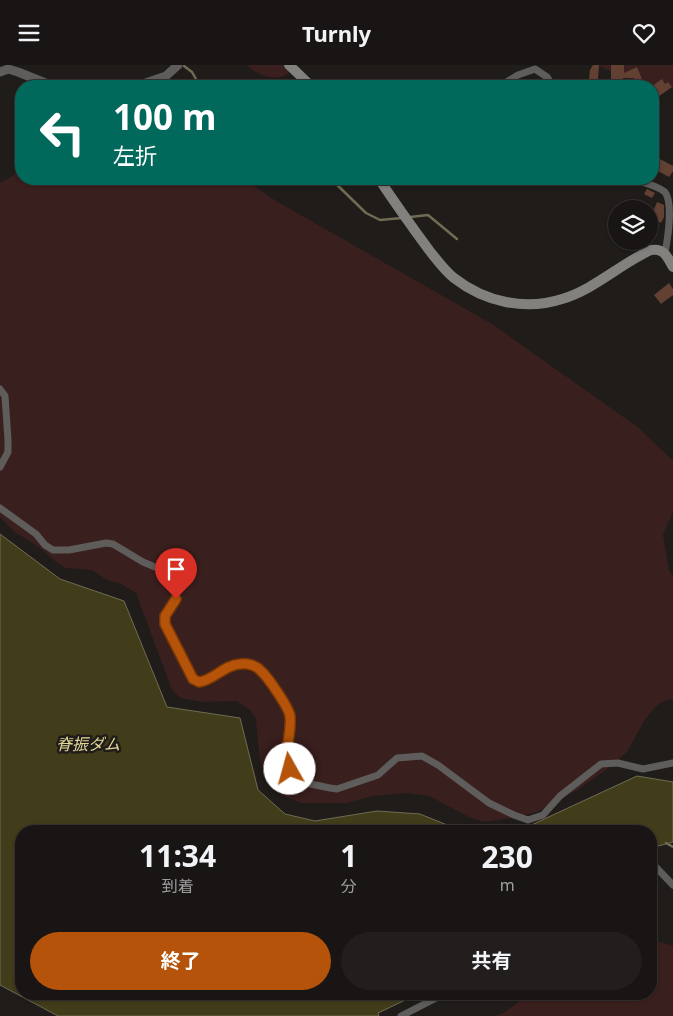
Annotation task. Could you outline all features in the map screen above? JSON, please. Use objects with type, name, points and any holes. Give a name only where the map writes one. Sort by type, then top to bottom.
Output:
[{"type":"main road","points":[[289,65],[305,80]]},
{"type":"main road","points":[[383,185],[418,235],[453,278],[495,300],[519,305],[541,304],[562,299],[590,287],[643,253],[658,249],[665,253],[673,267]]},
{"type":"street","points":[[154,80],[166,76],[178,65]]},
{"type":"street","points":[[0,72],[8,69],[38,80]]},
{"type":"street","points":[[510,80],[535,69],[549,80]]},
{"type":"street","points":[[298,73],[309,80]]},
{"type":"street","points":[[649,185],[666,192],[673,210],[665,253]]},
{"type":"street","points":[[0,389],[4,396],[8,440],[8,452],[0,467]]},
{"type":"street","points":[[0,508],[36,534],[45,545],[53,550],[70,550],[106,543],[113,544],[143,562],[174,575],[178,581],[176,599],[165,616],[165,624],[193,679],[199,682],[206,681],[224,669],[243,663],[253,665],[261,670],[290,715],[286,758],[295,777],[306,783],[337,789],[378,775],[397,758],[422,756],[438,765],[489,803],[528,820],[543,815],[560,796],[600,764],[618,763],[643,769],[673,763]]},
{"type":"street","points":[[657,868],[673,885]]},
{"type":"street","points":[[401,1016],[432,1000]]},
{"type":"shaded area","points":[[247,65],[295,65],[287,74],[277,78],[260,74]]},
{"type":"shaded area","points":[[596,65],[673,65],[673,87],[659,86],[659,80],[634,80]]},
{"type":"shaded area","points":[[15,174],[15,185],[252,185],[276,201],[492,324],[639,428],[673,461],[673,512],[663,535],[669,570],[673,577],[673,699],[666,700],[656,706],[644,721],[627,752],[603,772],[579,789],[537,812],[484,822],[469,817],[429,796],[407,793],[372,796],[347,803],[301,803],[283,796],[260,762],[256,719],[250,710],[237,701],[203,702],[180,698],[172,690],[136,593],[121,584],[107,580],[92,570],[66,568],[15,532],[0,517],[0,183]]},
{"type":"shaded area","points":[[657,941],[673,946],[673,1016],[495,1016],[505,1012],[521,1000],[657,1000]]},
{"type":"water","name":"脊振ダム","points":[[0,534],[60,579],[124,601],[167,707],[240,718],[258,790],[285,814],[315,821],[377,811],[420,814],[447,825],[15,825],[15,993],[0,985]]},
{"type":"water","points":[[637,776],[673,782],[673,842],[657,846],[657,825],[531,825]]},
{"type":"water","name":"脊振ダム","points":[[28,1000],[405,1000],[378,1013],[379,1016],[58,1016]]},
{"type":"building","points":[[593,65],[599,65],[598,79],[589,79],[590,70]]},
{"type":"building","points":[[611,65],[624,65],[624,73],[637,67],[642,80],[623,78],[623,80],[611,80]]},
{"type":"building","points":[[662,79],[665,84],[668,82],[672,87],[659,96],[659,81]]},
{"type":"building","points":[[659,159],[673,166],[673,171],[669,177],[659,172]]},
{"type":"building","points":[[647,189],[655,193],[652,198],[644,194]]},
{"type":"building","points":[[658,202],[664,205],[664,217],[661,223],[658,221]]},
{"type":"building","points":[[669,283],[673,289],[673,295],[661,304],[654,295]]},
{"type":"waterway","points":[[184,66],[192,72],[197,80]]},
{"type":"waterway","points":[[337,185],[366,213],[380,220],[402,218]]},
{"type":"waterway","points":[[410,217],[428,215],[457,239]]},
{"type":"waterway","points":[[666,843],[673,847]]},
{"type":"route","points":[[176,599],[165,616],[165,624],[193,679],[199,682],[206,681],[234,665],[243,663],[253,665],[261,670],[286,707],[290,715],[286,758],[290,769]]}]
